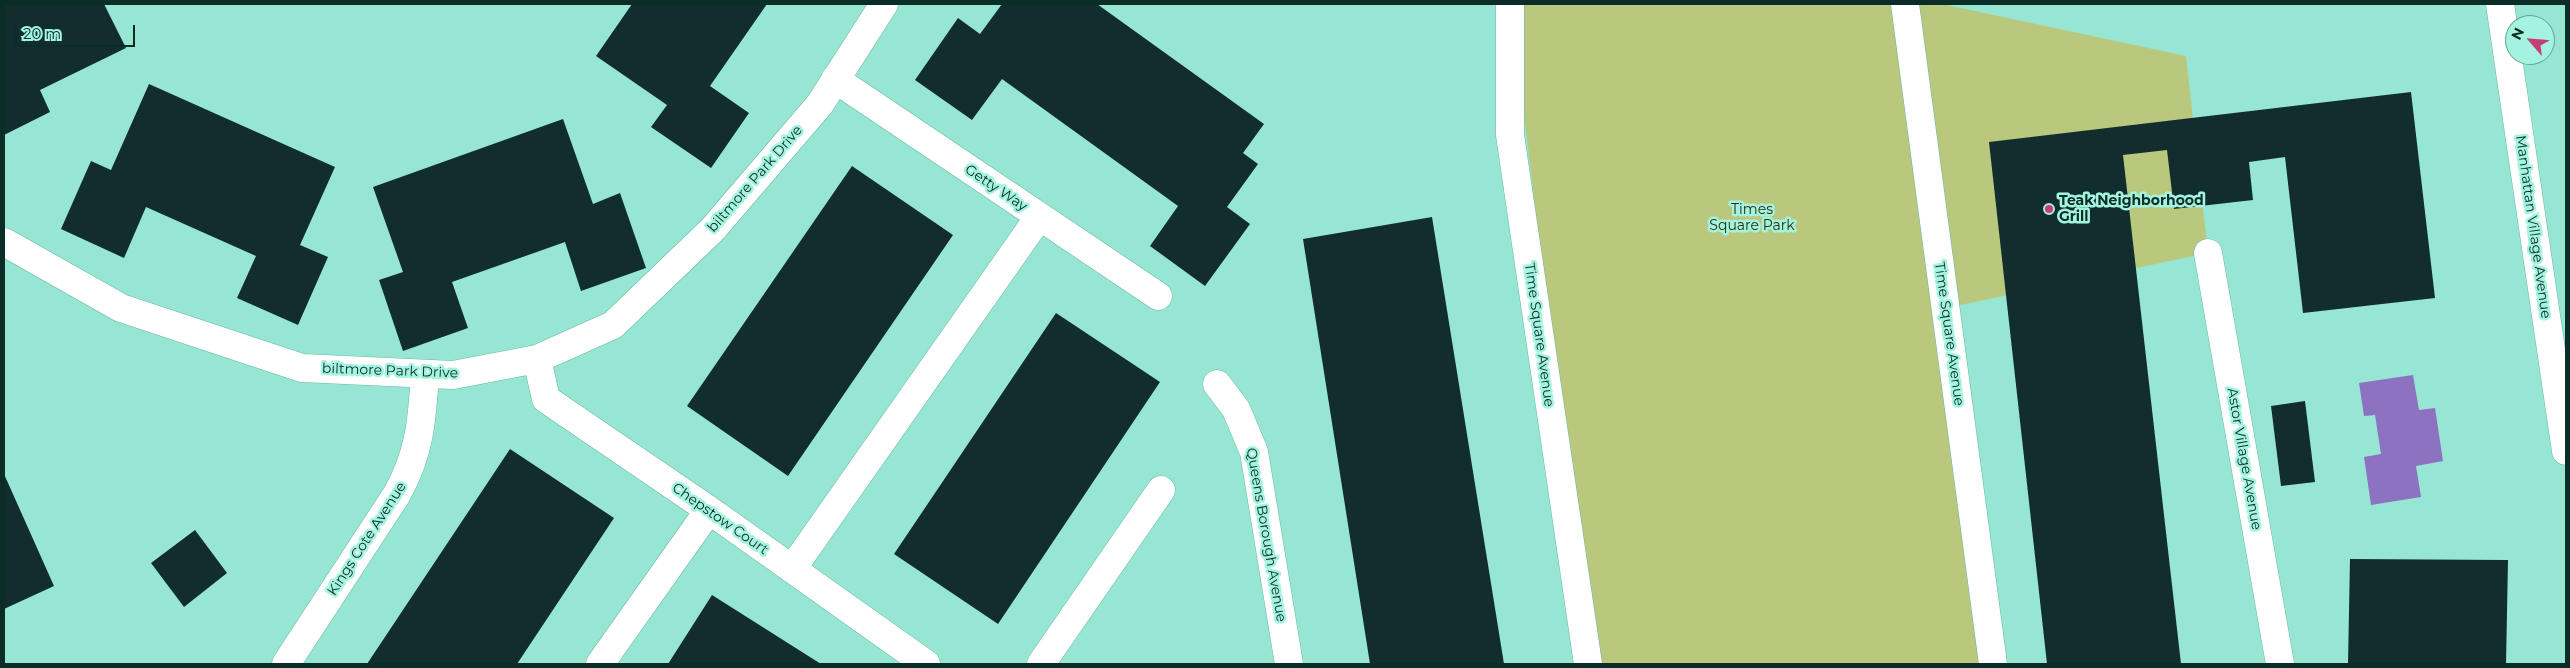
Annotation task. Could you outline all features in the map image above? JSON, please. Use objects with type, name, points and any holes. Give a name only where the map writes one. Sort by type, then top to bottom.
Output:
[{"type":"lane","name":"biltmore Park Drive","points":[[4,242],[121,308],[302,368],[454,375],[536,359],[613,325],[713,229],[820,104],[884,4]]},
{"type":"lane","name":"Time Square Avenue","points":[[1510,4],[1510,135],[1588,664]]},
{"type":"lane","name":"Time Square Avenue","points":[[1906,4],[1993,664]]},
{"type":"lane","name":"Manhattan Village Avenue","points":[[2500,4],[2566,451]]},
{"type":"lane","name":"Getty Way","points":[[835,79],[1158,296]]},
{"type":"lane","points":[[792,569],[1039,217]]},
{"type":"lane","name":"Astor Village Avenue","points":[[2208,253],[2280,664]]},
{"type":"lane","name":"Chepstow Court","points":[[536,359],[546,399],[792,569],[913,661]]},
{"type":"lane","name":"Kings Cote Avenue","points":[[286,664],[397,494],[411,469],[422,424],[425,374]]},
{"type":"lane","name":"Queens Borough Avenue","points":[[1217,384],[1236,409],[1254,452],[1288,664]]},
{"type":"lane","points":[[1041,664],[1162,490]]},
{"type":"lane","points":[[600,664],[709,510]]},
{"type":"green space","name":"Times Square Park","points":[[1511,4],[1942,4],[2186,56],[2208,253],[1946,308],[1993,664],[1589,664]]},
{"type":"shaded area","points":[[2413,375],[2419,410],[2435,408],[2443,461],[2416,466],[2421,497],[2371,505],[2364,457],[2381,454],[2375,415],[2364,416],[2359,383]]},
{"type":"building","points":[[4,4],[104,4],[126,48],[40,90],[50,112],[4,135]]},
{"type":"building","points":[[632,4],[767,4],[710,86],[749,113],[711,168],[651,127],[667,105],[596,56]]},
{"type":"building","points":[[1002,4],[1097,4],[1264,124],[1243,153],[1258,164],[1227,207],[1250,224],[1205,286],[1150,246],[1178,206],[1002,79],[972,120],[915,80],[958,18],[980,34]]},
{"type":"building","points":[[149,84],[335,167],[300,245],[328,257],[298,325],[237,298],[256,256],[146,207],[124,258],[61,229],[91,161],[111,170]]},
{"type":"building","points":[[2411,92],[2435,298],[2303,313],[2285,157],[2249,162],[2253,200],[2174,209],[2167,150],[2123,155],[2181,664],[2047,664],[1989,142]]},
{"type":"building","points":[[563,119],[593,204],[620,193],[646,268],[581,291],[565,242],[452,282],[468,328],[403,351],[379,280],[403,272],[373,187]]},
{"type":"building","points":[[852,166],[953,235],[788,476],[687,406]]},
{"type":"building","points":[[1432,217],[1504,664],[1370,664],[1303,239]]},
{"type":"building","points":[[1056,313],[1160,382],[998,624],[894,554]]},
{"type":"building","points":[[2305,401],[2315,482],[2281,486],[2271,406]]},
{"type":"building","points":[[510,449],[614,518],[517,664],[367,664]]},
{"type":"building","points":[[4,474],[54,586],[4,609]]},
{"type":"building","points":[[195,530],[227,573],[184,607],[151,563]]},
{"type":"building","points":[[2350,559],[2508,560],[2506,664],[2348,664]]},
{"type":"building","points":[[712,595],[821,664],[668,664]]},
{"type":"place","name":"Teak Neighborhood Grill","points":[[2049,209]]}]
